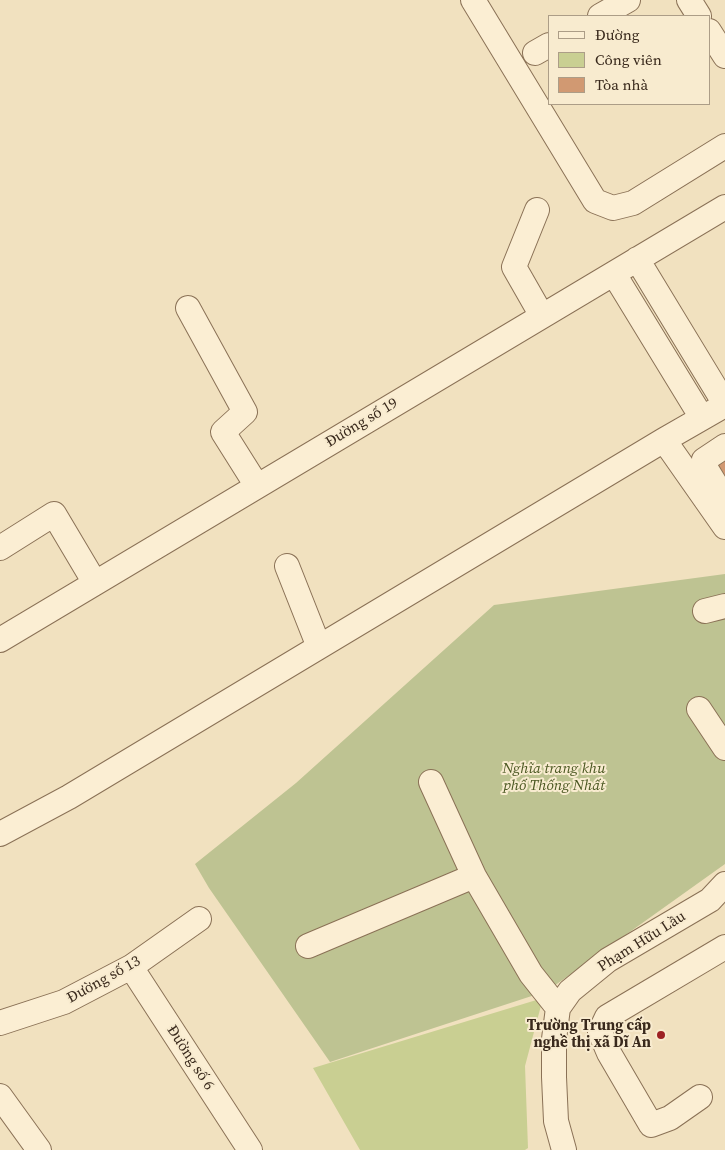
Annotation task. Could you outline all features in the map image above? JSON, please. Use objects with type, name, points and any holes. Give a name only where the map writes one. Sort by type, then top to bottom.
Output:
[{"type":"street","points":[[473,0],[595,201],[613,208],[633,203],[725,146]]},
{"type":"street","points":[[602,15],[628,0]]},
{"type":"street","points":[[689,0],[698,15]]},
{"type":"street","points":[[710,33],[725,56]]},
{"type":"street","name":"Đường số 19","points":[[1,636],[95,583],[725,207]]},
{"type":"street","points":[[536,210],[514,267],[542,316]]},
{"type":"street","points":[[0,834],[69,797],[725,404],[637,260]]},
{"type":"street","points":[[614,274],[702,418]]},
{"type":"street","points":[[188,308],[245,412],[223,432],[257,486]]},
{"type":"street","points":[[664,440],[725,527]]},
{"type":"street","points":[[725,446],[704,460],[705,467],[725,500]]},
{"type":"street","points":[[0,548],[54,514],[95,583]]},
{"type":"street","points":[[287,566],[319,647]]},
{"type":"street","points":[[698,709],[725,748]]},
{"type":"street","points":[[431,782],[474,876],[531,974],[558,1008],[554,1039],[554,1077],[556,1121],[564,1150]]},
{"type":"street","points":[[308,946],[474,876]]},
{"type":"street","name":"Phạm Hữu Lầu","points":[[558,1008],[570,991],[608,960],[710,900],[725,884]]},
{"type":"street","name":"Đường số 13","points":[[0,1023],[64,1002],[131,967],[199,919]]},
{"type":"street","points":[[700,1097],[670,1118],[651,1125],[609,1053],[600,1032],[607,1017],[725,947]]},
{"type":"street","name":"Đường số 6","points":[[131,967],[250,1150]]},
{"type":"street","points":[[0,1096],[39,1150]]},
{"type":"green space","name":"Nghĩa trang khu phố Thống Nhất","points":[[725,574],[725,864],[547,991],[330,1062],[209,888],[195,864],[296,783],[494,605]]},
{"type":"green space","points":[[543,998],[525,1066],[528,1148],[525,1150],[360,1150],[313,1068]]},
{"type":"building","points":[[725,448],[725,476],[712,455]]},
{"type":"place","name":"Trường Trung cấp nghề thị xã Dĩ An","points":[[661,1035]]}]
